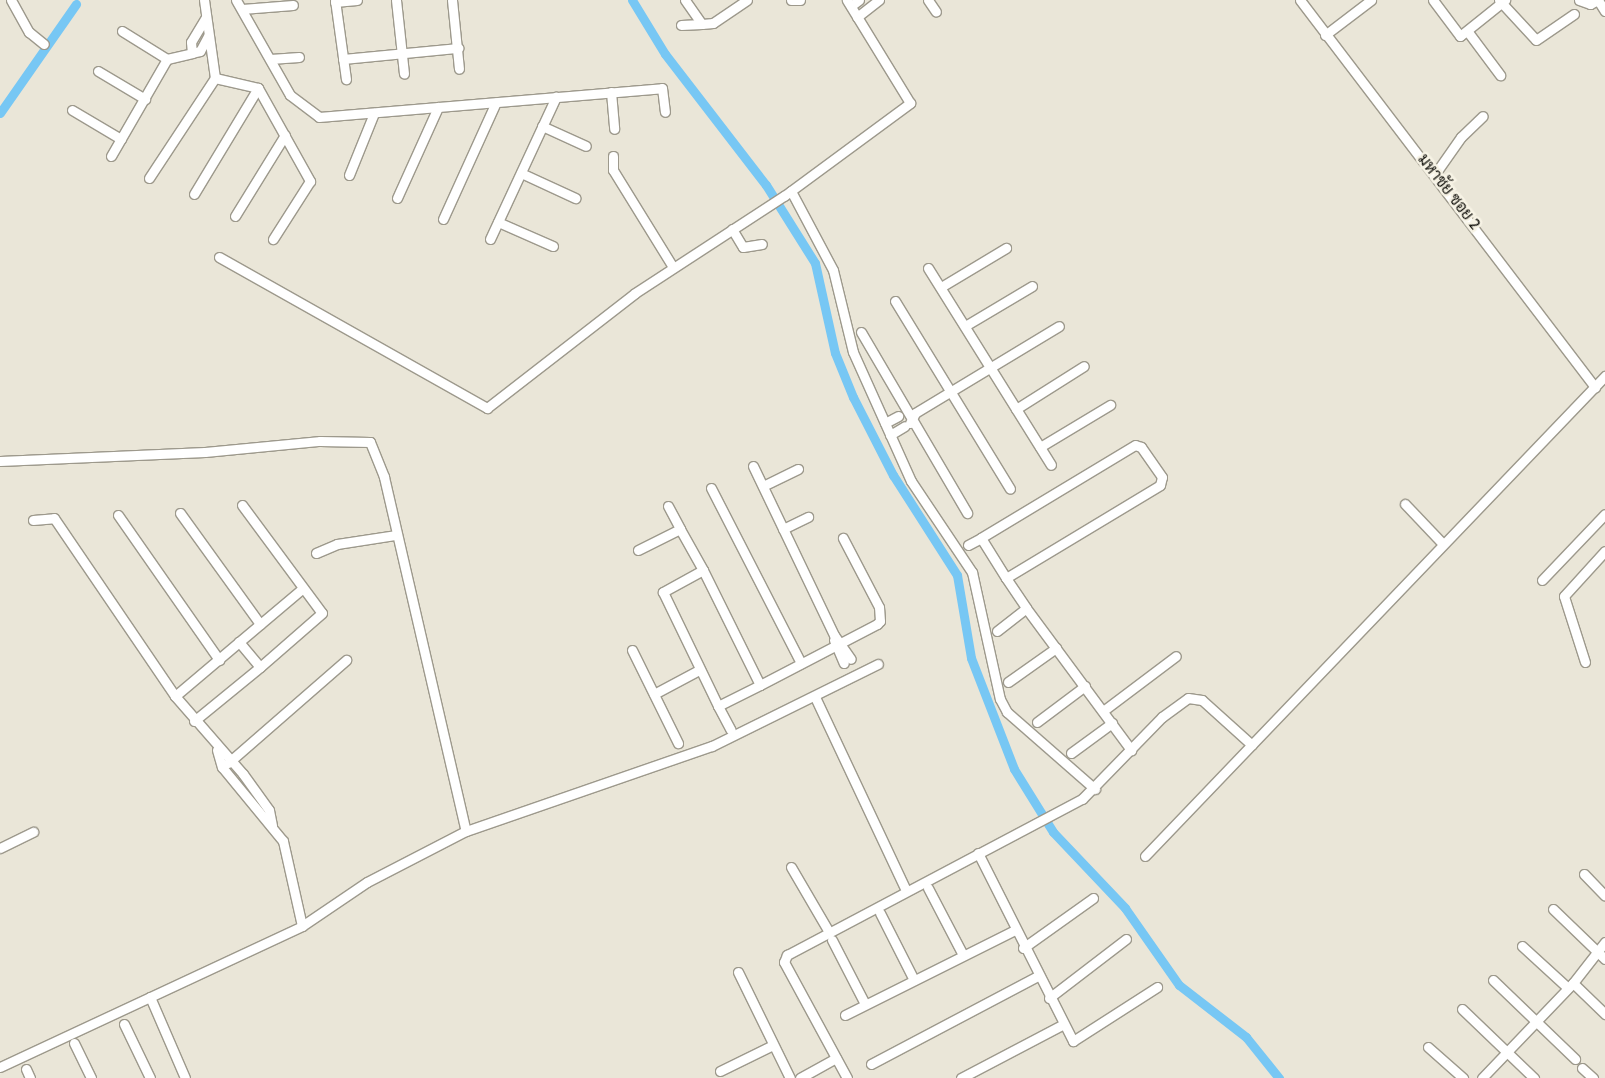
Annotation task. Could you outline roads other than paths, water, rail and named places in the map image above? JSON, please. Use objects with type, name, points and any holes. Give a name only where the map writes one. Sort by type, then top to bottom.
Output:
[{"type":"street","points":[[11,0],[29,32],[44,44]]},
{"type":"street","points":[[149,178],[214,78],[204,0]]},
{"type":"street","points":[[236,0],[290,95],[319,117],[662,88],[666,112]]},
{"type":"street","points":[[346,79],[335,1],[357,0]]},
{"type":"street","points":[[396,0],[404,74]]},
{"type":"street","points":[[452,0],[459,69]]},
{"type":"street","points":[[685,0],[702,24]]},
{"type":"street","points":[[681,26],[713,24],[747,0]]},
{"type":"street","points":[[792,0],[800,0]]},
{"type":"street","points":[[219,257],[487,408],[673,267],[774,203],[910,103],[848,3],[859,0]]},
{"type":"street","points":[[857,17],[879,0]]},
{"type":"street","points":[[928,0],[936,12]]},
{"type":"street","name":"มหาชัย ซอย 2","points":[[1300,0],[1435,174],[1595,387]]},
{"type":"street","points":[[1325,34],[1371,0]]},
{"type":"street","points":[[1433,0],[1456,34],[1468,32],[1502,1],[1536,40],[1574,14]]},
{"type":"street","points":[[1580,0],[1590,4],[1598,0],[1605,11]]},
{"type":"street","points":[[242,9],[293,5]]},
{"type":"street","points":[[192,53],[191,42],[206,17]]},
{"type":"street","points":[[122,31],[168,59],[200,51],[209,35]]},
{"type":"street","points":[[1468,32],[1500,75]]},
{"type":"street","points":[[343,59],[458,48]]},
{"type":"street","points":[[270,59],[298,57]]},
{"type":"street","points":[[112,156],[168,59]]},
{"type":"street","points":[[98,71],[145,99]]},
{"type":"street","points":[[214,78],[258,88],[310,181],[273,239]]},
{"type":"street","points":[[194,194],[258,88]]},
{"type":"street","points":[[611,92],[614,129]]},
{"type":"street","points":[[490,239],[556,97]]},
{"type":"street","points":[[442,219],[496,102]]},
{"type":"street","points":[[398,198],[438,107]]},
{"type":"street","points":[[72,110],[121,140]]},
{"type":"street","points":[[349,176],[374,113]]},
{"type":"street","points":[[1435,174],[1461,137],[1483,116]]},
{"type":"street","points":[[542,126],[586,146]]},
{"type":"street","points":[[235,216],[285,135]]},
{"type":"street","points":[[612,156],[614,170],[673,267]]},
{"type":"street","points":[[521,173],[574,198]]},
{"type":"street","points":[[787,194],[832,270],[853,352],[911,481],[972,572],[1000,699],[1007,712],[1095,788]]},
{"type":"street","points":[[498,222],[553,246]]},
{"type":"street","points":[[732,229],[743,247],[762,244]]},
{"type":"street","points":[[941,287],[1006,248]]},
{"type":"street","points":[[928,268],[1051,466]]},
{"type":"street","points":[[965,326],[1032,286]]},
{"type":"street","points":[[896,301],[1010,489]]},
{"type":"street","points":[[890,435],[907,418],[989,366],[1059,326]]},
{"type":"street","points":[[861,332],[907,418],[967,514]]},
{"type":"street","points":[[1016,409],[1084,366]]},
{"type":"street","points":[[1146,856],[1442,543],[1605,376]]},
{"type":"street","points":[[1040,447],[1110,405]]},
{"type":"street","points":[[885,423],[907,418]]},
{"type":"street","points":[[0,462],[365,440],[384,477],[466,832]]},
{"type":"street","points":[[968,545],[1135,445],[1141,447],[1162,477],[1160,485],[1006,578]]},
{"type":"street","points":[[753,466],[838,644],[855,675]]},
{"type":"street","points":[[763,486],[798,468]]},
{"type":"street","points":[[711,488],[801,663]]},
{"type":"street","points":[[1405,504],[1442,543]]},
{"type":"street","points":[[194,720],[260,667],[322,613],[302,589],[242,505]]},
{"type":"street","points":[[668,506],[703,570],[760,685]]},
{"type":"street","points":[[180,513],[260,624]]},
{"type":"street","points":[[1542,580],[1605,514]]},
{"type":"street","points":[[118,515],[219,660]]},
{"type":"street","points":[[783,529],[808,517]]},
{"type":"street","points":[[33,520],[54,518],[175,696],[217,750],[231,760],[269,810],[272,826]]},
{"type":"street","points":[[638,550],[680,529]]},
{"type":"street","points":[[316,553],[337,544],[396,535]]},
{"type":"street","points":[[718,706],[877,624],[882,615],[843,538]]},
{"type":"street","points":[[981,538],[1026,608],[1085,686],[1130,750]]},
{"type":"street","points":[[1585,662],[1564,596],[1605,551]]},
{"type":"street","points":[[703,570],[665,589],[661,596],[731,730]]},
{"type":"street","points":[[175,696],[302,589]]},
{"type":"street","points":[[997,631],[1026,608]]},
{"type":"street","points":[[239,642],[260,667]]},
{"type":"street","points":[[1008,682],[1056,648]]},
{"type":"street","points":[[632,650],[678,743]]},
{"type":"street","points":[[1103,711],[1176,656]]},
{"type":"street","points":[[222,767],[346,660]]},
{"type":"street","points":[[0,1067],[302,926],[367,882],[466,832],[689,755],[815,698],[878,664]]},
{"type":"street","points":[[654,694],[699,670]]},
{"type":"street","points":[[1037,722],[1085,686]]},
{"type":"street","points":[[847,1078],[784,962],[787,955],[831,936],[906,890],[1055,813],[1095,788],[1175,706],[1194,696],[1252,746]]},
{"type":"street","points":[[815,698],[906,890]]},
{"type":"street","points":[[1071,753],[1112,723]]},
{"type":"street","points":[[217,750],[222,767],[255,811],[272,826],[283,842],[302,926]]},
{"type":"street","points":[[0,848],[33,832]]},
{"type":"street","points":[[978,853],[1068,1038],[1079,1042],[1157,987]]},
{"type":"street","points":[[791,867],[831,936],[865,1004]]},
{"type":"street","points":[[1584,874],[1605,896]]},
{"type":"street","points":[[928,888],[963,955]]},
{"type":"street","points":[[1023,948],[1093,898]]},
{"type":"street","points":[[1553,909],[1605,959]]},
{"type":"street","points":[[880,914],[914,980]]},
{"type":"street","points":[[845,1015],[1015,930]]},
{"type":"street","points":[[1049,998],[1126,939]]},
{"type":"street","points":[[1482,1078],[1571,986],[1605,942]]},
{"type":"street","points":[[1522,946],[1605,1014]]},
{"type":"street","points":[[738,972],[790,1078]]},
{"type":"street","points":[[871,1064],[1038,976]]},
{"type":"street","points":[[1492,980],[1576,1059]]},
{"type":"street","points":[[150,997],[185,1078]]},
{"type":"street","points":[[1462,1009],[1534,1078]]},
{"type":"street","points":[[124,1024],[150,1078]]},
{"type":"street","points":[[961,1078],[1062,1025]]},
{"type":"street","points":[[74,1043],[91,1078]]},
{"type":"street","points":[[720,1071],[773,1045]]},
{"type":"street","points":[[1428,1047],[1463,1078]]},
{"type":"street","points":[[800,1078],[836,1058]]},
{"type":"street","points":[[26,1068],[30,1078]]},
{"type":"street","points":[[1582,1068],[1593,1078]]},
{"type":"waterway","points":[[632,0],[665,54],[766,185],[815,263],[835,353],[853,397],[893,475],[957,575],[971,658],[1014,769],[1053,832],[1125,908],[1179,985],[1246,1037],[1279,1078]]},
{"type":"waterway","points":[[0,113],[76,4]]}]
